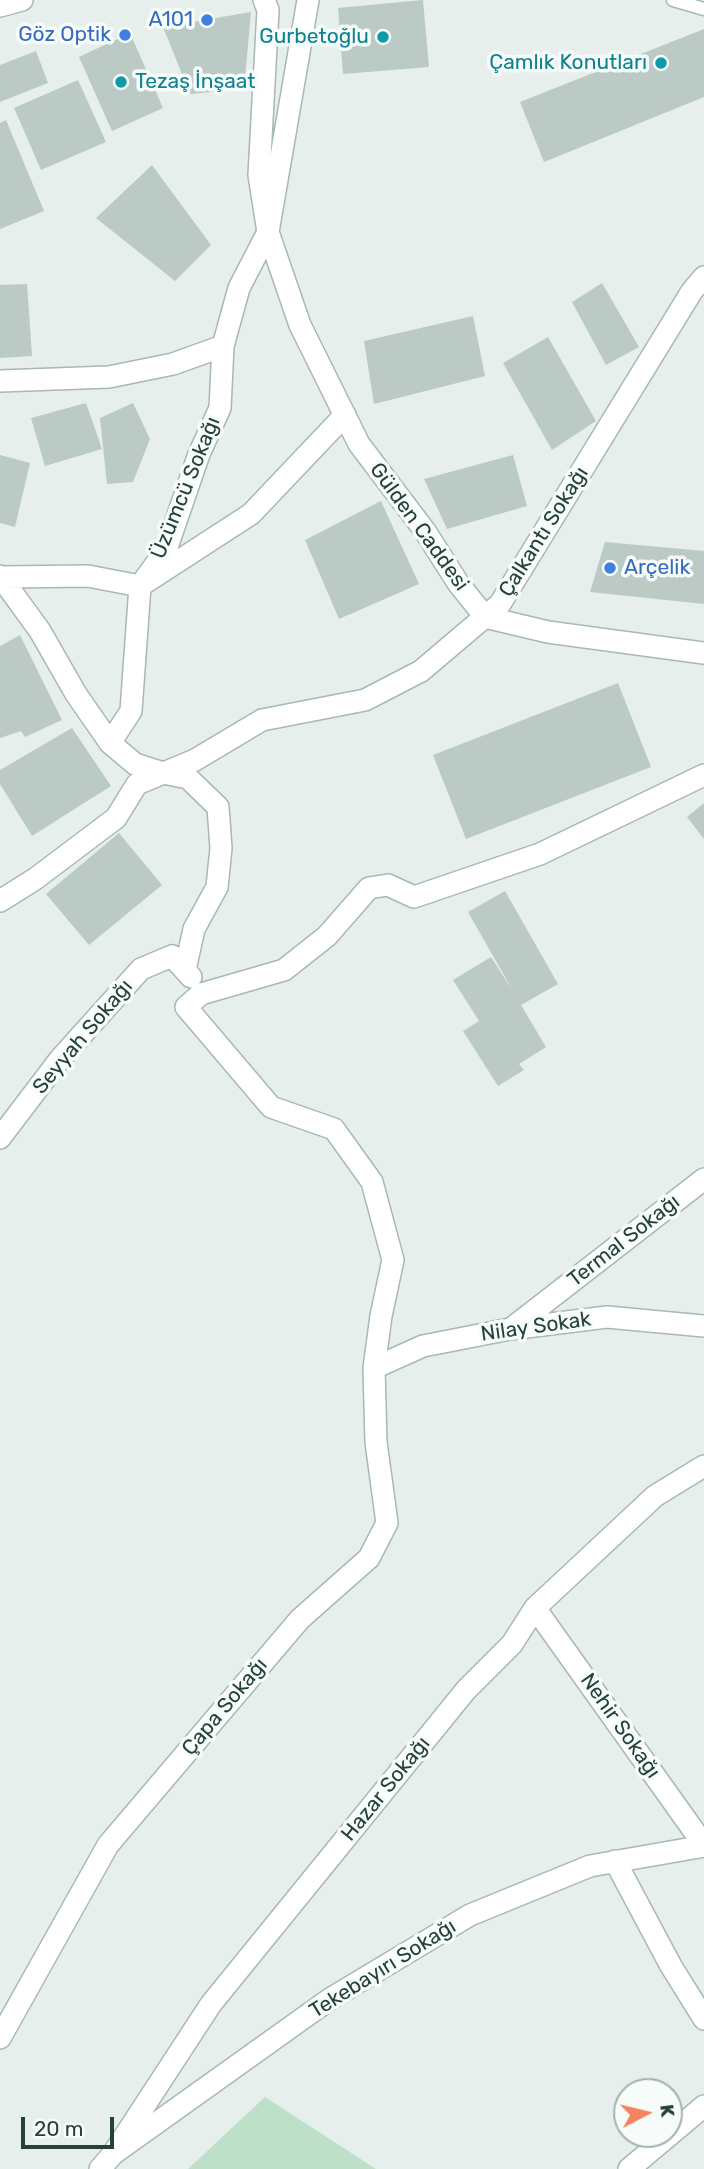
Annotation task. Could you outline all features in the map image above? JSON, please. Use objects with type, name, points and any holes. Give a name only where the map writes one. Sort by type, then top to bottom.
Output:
[{"type":"street","points":[[0,6],[22,0]]},
{"type":"street","name":"Gülden Caddesi","points":[[264,0],[268,10],[259,175],[268,232],[300,325],[359,444],[425,531],[458,583],[485,617]]},
{"type":"street","name":"Gülden Caddesi","points":[[268,232],[308,0]]},
{"type":"street","name":"Üzümcü Sokağı","points":[[141,586],[166,550],[199,453],[219,408],[223,345],[239,288],[268,232]]},
{"type":"street","name":"Çalkantı Sokağı","points":[[0,901],[35,879],[116,818],[137,784],[195,760],[261,720],[365,700],[421,671],[500,604],[692,291],[704,278]]},
{"type":"street","points":[[0,381],[108,377],[173,364],[223,345]]},
{"type":"street","points":[[1,576],[88,576],[141,586],[251,514],[345,415]]},
{"type":"street","points":[[1,576],[40,631],[76,694],[110,743],[135,764],[188,778],[218,807],[221,848],[217,887],[194,929],[185,970],[201,994],[284,970],[327,936],[369,888],[388,884],[414,897],[540,854],[704,775]]},
{"type":"street","points":[[110,743],[131,711],[141,586]]},
{"type":"street","points":[[485,617],[548,632],[704,653]]},
{"type":"street","name":"Seyyah Sokağı","points":[[0,1138],[60,1059],[141,969],[172,956],[185,970]]},
{"type":"street","name":"Çapa Sokağı","points":[[0,2038],[108,1845],[300,1619],[369,1558],[387,1523],[376,1442],[374,1368],[381,1316],[393,1260],[372,1182],[334,1129],[271,1108],[186,1007],[201,994]]},
{"type":"street","name":"Termal Sokağı","points":[[510,1329],[704,1179]]},
{"type":"street","name":"Nilay Sokak","points":[[374,1368],[423,1346],[510,1329],[607,1317],[704,1326]]},
{"type":"street","name":"Hazar Sokağı","points":[[106,2162],[211,2004],[466,1690],[512,1644],[535,1608],[655,1496],[704,1466]]},
{"type":"street","name":"Nehir Sokağı","points":[[535,1608],[704,1846]]},
{"type":"street","name":"Tekebayırı Sokağı","points":[[106,2162],[330,1999],[470,1915],[590,1866],[704,1846]]},
{"type":"street","points":[[615,1861],[671,1966],[704,2019]]},
{"type":"street","points":[[629,2169],[704,2106]]},
{"type":"lane","points":[[673,0],[704,9]]},
{"type":"green space","points":[[265,2097],[376,2169],[188,2169]]},
{"type":"building","name":"Gurbetoğlu","points":[[423,0],[429,67],[343,74],[338,8]]},
{"type":"building","points":[[251,12],[244,89],[190,94],[163,27]]},
{"type":"building","name":"Çamlık Konutları","points":[[704,29],[704,97],[544,162],[520,102]]},
{"type":"building","name":"Tezaş İnşaat","points":[[130,33],[163,108],[112,131],[79,57]]},
{"type":"building","points":[[36,51],[48,83],[0,102],[0,65]]},
{"type":"building","points":[[78,80],[106,142],[41,170],[14,108]]},
{"type":"building","points":[[6,120],[44,211],[0,229],[0,123]]},
{"type":"building","points":[[152,165],[211,245],[175,281],[96,218]]},
{"type":"building","points":[[602,283],[639,347],[606,365],[572,302]]},
{"type":"building","points":[[27,284],[32,356],[0,358],[0,285]]},
{"type":"building","points":[[473,316],[485,376],[374,404],[364,341]]},
{"type":"building","points":[[548,337],[596,421],[552,450],[503,363]]},
{"type":"building","points":[[86,403],[102,449],[45,466],[31,418]]},
{"type":"building","points":[[133,403],[150,439],[133,482],[107,484],[100,418]]},
{"type":"building","points":[[0,455],[30,463],[15,527],[0,523]]},
{"type":"building","points":[[513,455],[527,506],[447,529],[424,479]]},
{"type":"building","points":[[381,501],[419,584],[339,619],[305,540]]},
{"type":"building","points":[[605,542],[704,551],[704,604],[590,592]]},
{"type":"building","points":[[20,635],[62,720],[25,737],[21,731],[0,738],[0,646]]},
{"type":"building","points":[[618,683],[651,767],[466,839],[433,755]]},
{"type":"building","points":[[72,728],[111,786],[32,836],[0,784],[0,770]]},
{"type":"building","points":[[704,803],[704,839],[687,817]]},
{"type":"building","points":[[119,833],[162,885],[89,945],[46,894]]},
{"type":"building","points":[[505,891],[558,984],[521,1005],[546,1047],[519,1064],[524,1070],[498,1086],[463,1031],[479,1021],[453,980],[491,957],[513,991],[468,912]]},
{"type":"place","name":"A101","points":[[207,20]]},
{"type":"place","name":"Göz Optik","points":[[125,35]]},
{"type":"place","name":"Gurbetoğlu","points":[[383,37]]},
{"type":"place","name":"Çamlık Konutları","points":[[661,63]]},
{"type":"place","name":"Tezaş İnşaat","points":[[121,82]]},
{"type":"place","name":"Arçelik","points":[[610,568]]}]
